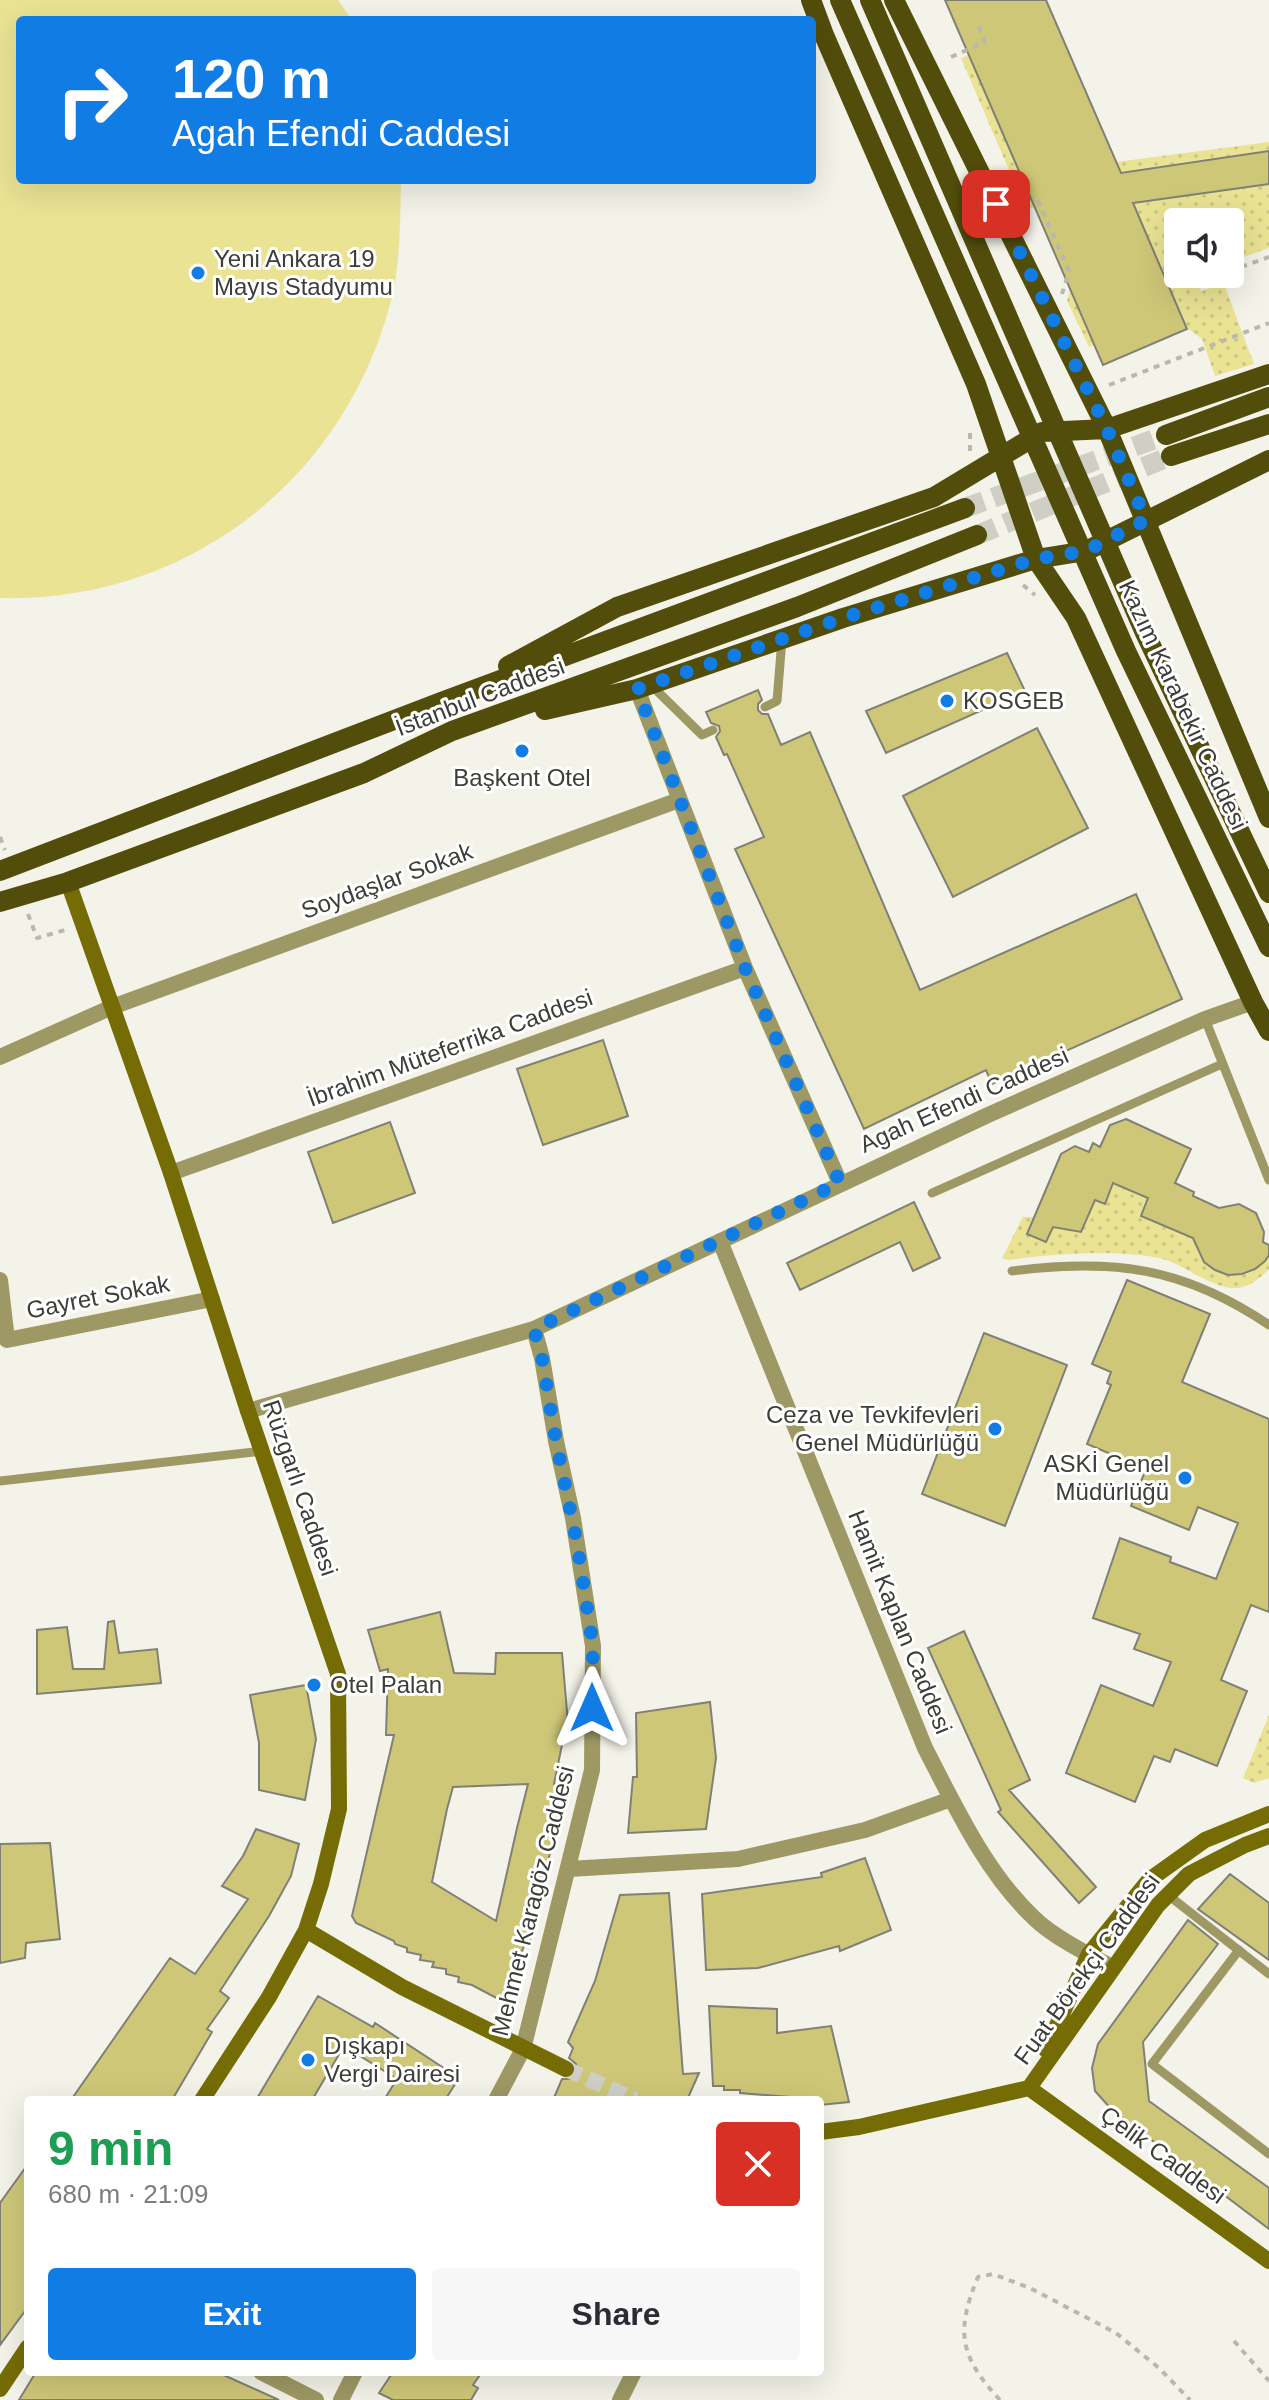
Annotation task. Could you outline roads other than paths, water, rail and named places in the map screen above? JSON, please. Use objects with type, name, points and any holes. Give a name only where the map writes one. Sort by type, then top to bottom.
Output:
[{"type":"main road","points":[[811,0],[976,384],[1036,559],[1076,618],[1269,1031]]},
{"type":"main road","name":"Kazım Karabekir Caddesi","points":[[870,0],[1145,633],[1269,893]]},
{"type":"main road","points":[[894,0],[1107,429],[1269,818]]},
{"type":"main road","name":"Kazım Karabekir Caddesi","points":[[843,6],[1126,651],[1269,947]]},
{"type":"main road","points":[[441,702],[617,607],[934,497],[1042,432],[1107,429],[1269,374]]},
{"type":"main road","points":[[1166,435],[1269,397]]},
{"type":"main road","points":[[1171,456],[1269,424]]},
{"type":"main road","points":[[452,731],[644,687],[782,639],[1036,559],[1086,551],[1269,460]]},
{"type":"main road","name":"İstanbul Caddesi","points":[[0,871],[441,702],[965,508]]},
{"type":"main road","name":"İstanbul Caddesi","points":[[0,902],[68,882],[364,773],[452,731],[797,607],[977,535]]},
{"type":"street","points":[[644,687],[679,800],[745,968],[840,1183]]},
{"type":"street","name":"Soydaşlar Sokak","points":[[112,1007],[679,800]]},
{"type":"street","name":"Rüzgarlı Caddesi","points":[[68,882],[171,1173],[338,1674],[339,1809],[321,1884],[306,1930],[269,1997],[205,2096]]},
{"type":"street","name":"İbrahim Müteferrika Caddesi","points":[[171,1173],[745,968]]},
{"type":"street","name":"Agah Efendi Caddesi","points":[[248,1411],[534,1329],[840,1183],[1205,1019],[1253,1002]]},
{"type":"street","points":[[0,1057],[112,1007]]},
{"type":"street","name":"Hamit Kaplan Caddesi","points":[[720,1241],[925,1748],[951,1799],[996,1872],[1035,1920],[1112,1967]]},
{"type":"street","name":"Gayret Sokak","points":[[0,1280],[7,1340],[212,1299]]},
{"type":"street","name":"Mehmet Karagöz Caddesi","points":[[498,2096],[523,2049],[592,1770],[593,1646],[573,1518],[534,1329]]},
{"type":"street","points":[[569,1869],[738,1859],[865,1830],[951,1799]]},
{"type":"street","name":"Fuat Börekçi Caddesi","points":[[1029,2088],[1089,1954],[1149,1880],[1205,1840],[1269,1814]]},
{"type":"street","name":"Fuat Börekçi Caddesi","points":[[824,2131],[859,2127],[1029,2088],[1112,1967],[1168,1895],[1189,1874],[1269,1836]]},
{"type":"street","points":[[306,1930],[402,1987],[566,2069]]},
{"type":"street","name":"Çelik Caddesi","points":[[1029,2088],[1269,2261]]},
{"type":"street","points":[[0,2389],[24,2353]]},
{"type":"street","points":[[269,2376],[316,2400]]},
{"type":"street","points":[[341,2400],[353,2376]]},
{"type":"street","points":[[620,2400],[632,2376]]},
{"type":"lane","points":[[765,707],[777,701],[782,639]]},
{"type":"lane","points":[[644,687],[702,735],[713,730]]},
{"type":"lane","points":[[1205,1019],[1269,1180]]},
{"type":"lane","points":[[932,1193],[1222,1064]]},
{"type":"lane","points":[[1012,1271],[1056,1265],[1115,1265],[1165,1273],[1203,1288],[1269,1325]]},
{"type":"lane","points":[[0,1481],[262,1451]]},
{"type":"lane","points":[[1168,1895],[1269,1974]]},
{"type":"lane","points":[[1239,1950],[1152,2064],[1269,2154]]},
{"type":"tunnel","points":[[965,508],[1166,435]]},
{"type":"tunnel","points":[[977,535],[1171,456]]},
{"type":"tunnel","points":[[566,2069],[626,2096]]},
{"type":"place","name":"Yeni Ankara 19 Mayıs Stadyumu","points":[[198,273]]},
{"type":"place","name":"KOSGEB","points":[[947,701]]},
{"type":"place","name":"Başkent Otel","points":[[522,751]]},
{"type":"place","name":"Ceza ve Tevkifevleri Genel Müdürlüğü","points":[[995,1429]]},
{"type":"place","name":"ASKİ Genel Müdürlüğü","points":[[1185,1478]]},
{"type":"place","name":"Otel Palan","points":[[314,1685]]},
{"type":"place","name":"Dışkapı Vergi Dairesi","points":[[308,2060]]}]
